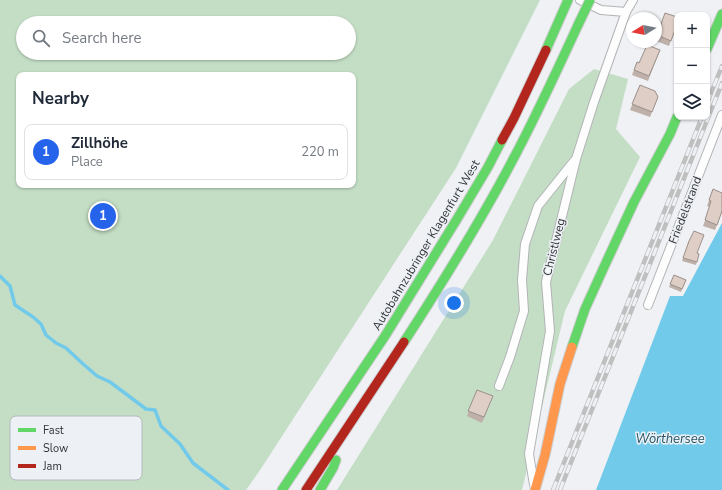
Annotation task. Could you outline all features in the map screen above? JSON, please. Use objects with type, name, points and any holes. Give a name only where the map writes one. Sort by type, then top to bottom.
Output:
[{"type":"main road","name":"Autobahnzubringer Klagenfurt West","points":[[282,490],[385,336],[461,212],[514,118],[554,34],[560,16],[568,0]]},
{"type":"main road","points":[[306,490],[378,383],[484,212],[551,85],[590,0]]},
{"type":"main road","points":[[708,48],[722,14]]},
{"type":"main road","points":[[535,490],[545,455],[560,384],[585,309],[634,202],[677,120]]},
{"type":"main road","points":[[320,490],[333,468],[348,426]]},
{"type":"main road","points":[[272,490],[300,463]]},
{"type":"street","points":[[580,0],[600,10],[626,12]]},
{"type":"street","name":"Christlweg","points":[[535,490],[529,454],[550,332],[546,282],[576,159],[594,102],[626,12],[633,0]]},
{"type":"street","name":"Friedelstrand","points":[[648,304],[722,115]]},
{"type":"street","points":[[499,386],[510,357],[524,311],[522,280],[525,244],[538,206],[576,159]]},
{"type":"green space","points":[[0,0],[540,0],[456,168],[246,490],[0,490]]},
{"type":"green space","points":[[594,69],[628,79],[616,129],[640,157],[565,311],[522,490],[337,490],[493,240],[569,89]]},
{"type":"water","name":"Wörthersee","points":[[722,223],[722,490],[596,490],[670,296],[683,296]]},
{"type":"building","points":[[665,13],[674,16],[674,33],[671,41],[662,37],[662,21]]},
{"type":"building","points":[[646,48],[655,48],[660,50],[649,76],[634,70],[637,62],[639,63]]},
{"type":"building","points":[[640,85],[655,91],[658,97],[652,112],[632,104]]},
{"type":"building","points":[[713,189],[722,193],[722,211],[717,225],[705,220]]},
{"type":"building","points":[[694,231],[704,235],[697,253],[699,254],[697,262],[683,258]]},
{"type":"building","points":[[674,275],[686,280],[682,289],[670,284]]},
{"type":"building","points":[[477,390],[493,396],[484,417],[468,411]]},
{"type":"waterway","points":[[0,276],[10,286],[15,305],[41,324],[46,335],[56,343],[66,348],[97,376],[110,382],[146,409],[155,410],[161,426],[180,444],[193,463],[228,490]]},
{"type":"railway","points":[[710,96],[722,66]]},
{"type":"railway","points":[[560,490],[722,83]]},
{"type":"railway","points":[[553,490],[701,120]]},
{"type":"traffic: fast","points":[[546,50],[568,0]]},
{"type":"traffic: fast","points":[[578,25],[590,0]]},
{"type":"traffic: fast","points":[[707,48],[722,14]]},
{"type":"traffic: fast","points":[[404,342],[432,299],[497,189],[536,115],[578,25]]},
{"type":"traffic: fast","points":[[572,347],[585,309],[604,267],[634,202],[670,134],[676,120]]},
{"type":"traffic: fast","points":[[282,490],[385,336],[457,219],[502,140]]},
{"type":"traffic: fast","points":[[320,490],[336,460]]},
{"type":"traffic: slow","points":[[535,490],[545,455],[560,384],[572,347]]},
{"type":"traffic: jam","points":[[502,140],[546,50]]},
{"type":"traffic: jam","points":[[306,490],[404,342]]},
{"type":"place","name":"Zillhöhe","points":[[103,216]]}]
